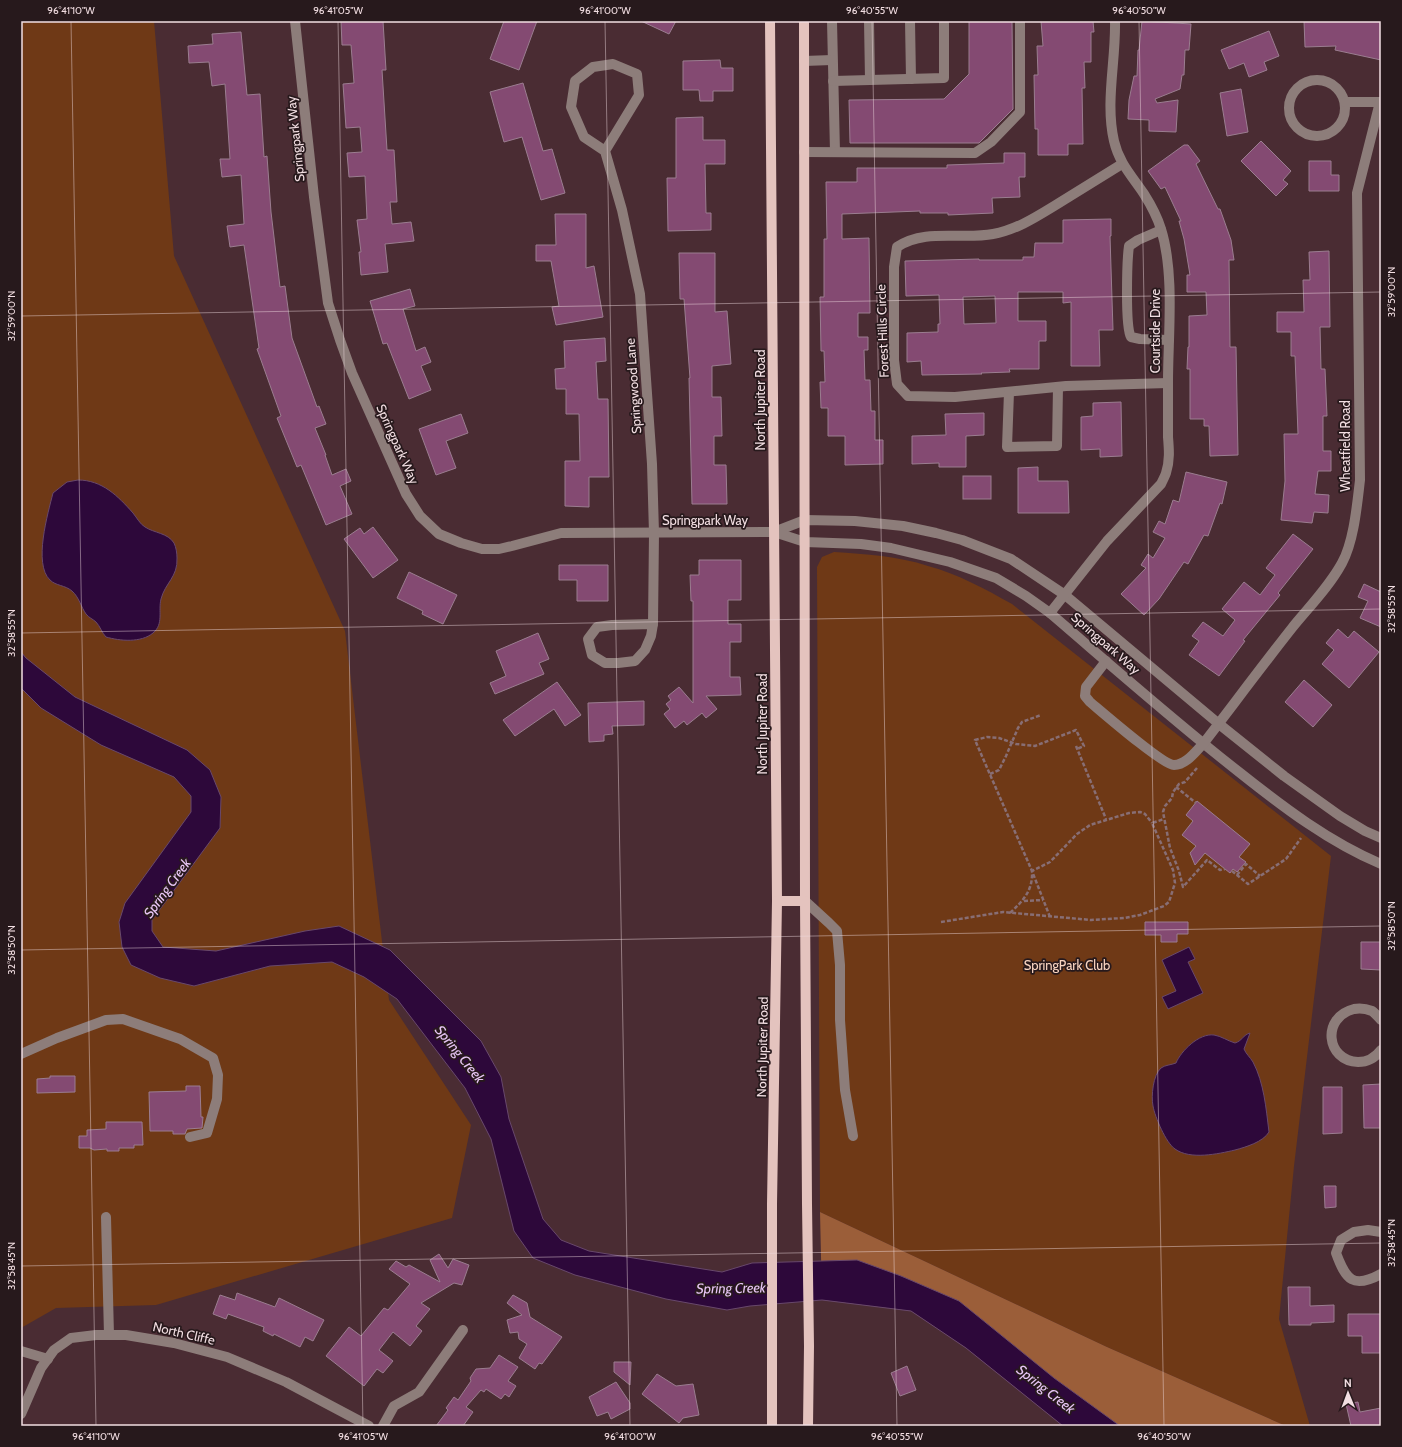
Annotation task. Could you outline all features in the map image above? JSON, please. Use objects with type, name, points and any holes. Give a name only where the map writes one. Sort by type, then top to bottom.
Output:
[{"type":"main road","name":"North Jupiter Road","points":[[770,21],[777,901],[772,1204],[772,1426]]},
{"type":"main road","points":[[804,21],[805,901],[809,1346],[808,1426]]},
{"type":"main road","points":[[777,901],[805,901]]},
{"type":"street","name":"Springpark Way","points":[[295,21],[315,210],[328,303],[352,373],[394,468],[413,506],[420,516],[439,534],[461,543],[482,549],[499,549],[561,533],[774,532],[805,542],[860,544],[891,548],[950,562],[996,578],[1026,596],[1050,613],[1203,744],[1271,797],[1303,820],[1362,856],[1381,864]]},
{"type":"street","points":[[832,21],[835,152]]},
{"type":"street","points":[[869,21],[870,80]]},
{"type":"street","points":[[910,21],[911,79]]},
{"type":"street","points":[[833,81],[944,78],[944,21]]},
{"type":"street","points":[[804,152],[975,153],[991,142],[1020,112],[1020,21]]},
{"type":"street","name":"Courtside Drive","points":[[1050,613],[1107,540],[1161,484],[1166,473],[1169,460],[1168,383],[1170,305],[1167,264],[1161,230],[1154,212],[1144,194],[1122,164],[1114,142],[1110,99],[1116,43],[1115,21]]},
{"type":"street","points":[[804,61],[832,60]]},
{"type":"street","points":[[613,64],[637,74],[639,95],[605,151],[584,137],[571,107],[575,81],[593,67],[613,64]]},
{"type":"street","points":[[1314,80],[1328,82],[1339,90],[1345,102],[1345,116],[1338,128],[1326,135],[1313,136],[1300,131],[1291,121],[1288,107],[1292,94],[1301,84],[1314,80]]},
{"type":"street","points":[[1345,102],[1380,102]]},
{"type":"street","name":"Wheatfield Road","points":[[1106,661],[1086,687],[1085,696],[1090,702],[1147,748],[1169,764],[1176,765],[1190,757],[1203,744],[1325,588],[1343,562],[1350,541],[1357,510],[1360,480],[1357,193],[1380,102]]},
{"type":"street","name":"Springwood Lane","points":[[605,151],[622,210],[640,294],[652,464],[654,533],[653,624],[651,636],[645,650],[635,661],[605,663],[592,655],[588,639],[597,627],[653,624]]},
{"type":"street","name":"Forest Hills Circle","points":[[1122,164],[1015,228],[993,234],[923,237],[906,241],[897,247],[894,267],[894,360],[897,384],[908,396],[955,398],[1058,387],[1168,383]]},
{"type":"street","points":[[1161,230],[1138,240],[1129,246],[1127,257],[1128,322],[1131,337],[1140,339],[1169,340]]},
{"type":"street","points":[[1008,392],[1007,447],[1057,446],[1058,387]]},
{"type":"street","name":"Springpark Way","points":[[774,532],[805,520],[855,520],[903,526],[936,533],[962,540],[1011,559],[1065,595],[1219,724],[1284,776],[1340,816],[1365,831],[1381,838]]},
{"type":"street","points":[[805,901],[836,931],[840,966],[840,1020],[845,1090],[853,1136]]},
{"type":"street","points":[[1381,1020],[1372,1011],[1359,1008],[1346,1011],[1336,1020],[1331,1032],[1333,1045],[1340,1056],[1352,1062],[1365,1062],[1377,1056],[1381,1050]]},
{"type":"street","points":[[21,1054],[57,1038],[106,1020],[123,1019],[180,1039],[214,1058],[218,1075],[217,1099],[207,1133],[190,1137]]},
{"type":"street","points":[[106,1217],[109,1335]]},
{"type":"street","points":[[1381,1232],[1368,1230],[1354,1232],[1341,1240],[1336,1253],[1342,1269],[1351,1279],[1358,1282],[1369,1280],[1381,1274]]},
{"type":"street","points":[[383,1426],[394,1406],[419,1392],[463,1330]]},
{"type":"street","name":"North Cliffe","points":[[21,1414],[41,1368],[54,1350],[71,1338],[96,1335],[126,1335],[174,1343],[227,1357],[286,1382],[369,1426]]},
{"type":"street","points":[[21,1351],[48,1359]]},
{"type":"path","points":[[990,774],[999,770],[1022,722],[1040,716]]},
{"type":"path","points":[[1050,917],[1032,871],[975,740],[987,737],[999,738],[1012,743],[1035,746],[1076,730],[1084,746],[1076,748],[1106,819]]},
{"type":"path","points":[[1198,767],[1185,782],[1176,787],[1172,798],[1165,806],[1163,812],[1170,848],[1179,871],[1183,887],[1207,860],[1220,870],[1225,869]]},
{"type":"path","points":[[1176,787],[1196,803]]},
{"type":"path","points":[[940,922],[1003,912],[1091,920],[1124,918],[1140,915],[1164,906],[1170,902],[1176,883],[1173,870],[1152,823],[1146,814],[1140,812],[1129,813],[1090,825],[1077,834],[1050,862],[1032,871]]},
{"type":"path","points":[[1152,823],[1164,819]]},
{"type":"path","points":[[1232,871],[1248,884],[1286,859],[1301,838]]},
{"type":"path","points":[[1237,875],[1246,864],[1260,876]]},
{"type":"path","points":[[1010,913],[1023,901],[1033,882],[1032,871]]},
{"type":"path","points":[[1023,901],[1043,900]]},
{"type":"green space","points":[[21,21],[154,21],[174,256],[345,631],[389,1000],[471,1125],[452,1218],[156,1305],[56,1308],[21,1328]]},
{"type":"green space","name":"SpringPark Club","points":[[834,552],[882,556],[905,560],[939,569],[981,587],[1012,604],[1331,856],[1294,1166],[1279,1319],[1310,1426],[1286,1426],[1107,1347],[820,1212],[817,567],[822,557]]},
{"type":"shaded area","points":[[820,1212],[1107,1347],[1286,1426],[1063,1426],[966,1348],[911,1311],[822,1300]]},
{"type":"water","points":[[78,480],[95,483],[109,490],[133,513],[143,526],[165,535],[174,543],[176,548],[177,565],[161,599],[160,621],[158,626],[153,633],[148,636],[137,640],[106,637],[99,625],[88,617],[74,593],[69,589],[52,582],[45,572],[42,551],[43,538],[53,493],[67,482]]},
{"type":"water","name":"Spring Creek","points":[[21,652],[26,658],[75,697],[187,750],[210,770],[221,797],[220,828],[152,920],[152,931],[163,947],[216,951],[305,931],[339,926],[390,950],[481,1041],[501,1077],[509,1119],[543,1219],[561,1240],[589,1251],[722,1272],[752,1263],[857,1260],[901,1276],[959,1301],[1054,1378],[1120,1426],[1063,1426],[966,1348],[911,1311],[822,1300],[750,1306],[727,1310],[666,1299],[575,1275],[533,1258],[514,1231],[491,1139],[465,1088],[397,999],[364,977],[332,962],[270,966],[194,986],[160,978],[131,965],[122,947],[119,922],[125,903],[191,812],[191,796],[174,777],[101,745],[41,708],[21,688]]},
{"type":"water","points":[[1189,947],[1195,959],[1188,962],[1203,993],[1168,1009],[1162,997],[1176,991],[1162,960]]},
{"type":"water","points":[[1250,1033],[1244,1049],[1253,1062],[1260,1078],[1269,1132],[1263,1139],[1254,1144],[1221,1153],[1196,1155],[1181,1152],[1175,1149],[1161,1129],[1153,1106],[1153,1086],[1158,1071],[1163,1067],[1176,1063],[1186,1048],[1202,1037],[1214,1035],[1235,1043]]},
{"type":"building","points":[[341,21],[383,21],[386,70],[382,70],[387,150],[394,150],[397,202],[390,202],[392,224],[411,222],[414,241],[385,244],[388,272],[361,275],[359,252],[361,252],[357,220],[367,219],[365,176],[349,177],[347,153],[362,152],[360,127],[346,128],[343,84],[354,83],[351,45],[342,45]]},
{"type":"building","points":[[504,21],[537,21],[519,70],[490,59]]},
{"type":"building","points":[[641,21],[676,21],[669,34]]},
{"type":"building","points":[[969,21],[1012,21],[1013,109],[979,143],[850,143],[849,100],[944,99],[969,74]]},
{"type":"building","points":[[1041,21],[1093,21],[1094,32],[1091,32],[1091,62],[1084,62],[1085,88],[1082,88],[1083,144],[1068,144],[1068,155],[1038,155],[1038,129],[1035,129],[1034,75],[1038,75],[1037,46],[1043,46]]},
{"type":"building","points":[[1142,21],[1191,24],[1189,50],[1185,50],[1184,75],[1182,75],[1180,89],[1155,99],[1157,103],[1178,100],[1176,132],[1149,131],[1149,120],[1128,119],[1129,100],[1134,76],[1137,76],[1138,50]]},
{"type":"building","points":[[1304,21],[1381,21],[1381,60],[1335,50],[1336,46],[1305,47]]},
{"type":"building","points":[[1269,31],[1279,56],[1264,62],[1267,70],[1249,77],[1244,63],[1229,69],[1221,50]]},
{"type":"building","points":[[241,32],[247,95],[260,94],[264,157],[267,156],[271,212],[280,287],[285,286],[292,338],[317,407],[319,406],[326,424],[315,428],[332,475],[346,469],[351,481],[340,486],[352,514],[326,525],[301,465],[297,467],[277,418],[281,416],[257,349],[259,348],[244,245],[230,247],[227,226],[244,224],[241,175],[222,177],[220,159],[230,159],[225,84],[212,86],[209,62],[189,63],[188,46],[213,44],[212,34]]},
{"type":"building","points":[[720,60],[721,68],[733,68],[733,91],[713,91],[713,101],[700,101],[699,90],[683,90],[683,61]]},
{"type":"building","points":[[523,83],[543,151],[552,149],[565,193],[541,200],[522,137],[504,142],[490,92]]},
{"type":"building","points":[[1241,89],[1248,132],[1227,136],[1220,93]]},
{"type":"building","points":[[703,117],[703,140],[725,140],[725,164],[705,164],[706,213],[711,213],[711,230],[668,231],[667,178],[676,178],[676,118]]},
{"type":"building","points":[[1261,141],[1291,171],[1283,180],[1288,184],[1276,196],[1241,161]]},
{"type":"building","points":[[1184,145],[1188,145],[1200,161],[1196,164],[1218,209],[1220,209],[1231,240],[1234,260],[1229,260],[1230,347],[1236,347],[1238,455],[1210,456],[1209,426],[1204,426],[1204,419],[1190,419],[1190,369],[1187,369],[1189,316],[1207,315],[1206,292],[1187,292],[1187,275],[1190,275],[1184,239],[1179,221],[1181,221],[1165,187],[1161,189],[1148,171]]},
{"type":"building","points":[[1004,153],[1025,153],[1025,177],[1019,177],[1020,197],[992,198],[993,213],[948,215],[948,213],[920,213],[920,211],[842,214],[842,239],[869,238],[870,313],[858,313],[858,337],[868,337],[868,350],[864,350],[865,380],[870,380],[871,411],[875,411],[875,440],[883,440],[883,464],[845,465],[845,436],[828,436],[828,408],[821,408],[820,382],[825,382],[824,351],[821,351],[820,297],[824,297],[824,239],[827,239],[826,182],[857,182],[857,168],[947,168],[947,165],[1004,163]]},
{"type":"building","points":[[1309,161],[1331,161],[1331,175],[1339,175],[1339,191],[1309,191]]},
{"type":"building","points":[[555,214],[586,214],[586,268],[594,266],[603,317],[556,325],[552,307],[559,306],[551,261],[536,261],[536,245],[556,245]]},
{"type":"building","points":[[1111,219],[1110,236],[1113,330],[1099,330],[1100,366],[1071,366],[1071,302],[1063,303],[1063,292],[1018,292],[1018,321],[1046,321],[1046,341],[1039,341],[1039,369],[1009,369],[1010,372],[981,373],[982,374],[922,375],[921,361],[907,362],[907,333],[938,332],[938,324],[940,324],[939,295],[906,296],[905,261],[979,259],[1023,260],[1023,257],[1034,257],[1035,243],[1063,243],[1063,220]],"holes":[[[995,296],[996,323],[964,324],[963,297]]]},
{"type":"building","points":[[1329,251],[1330,327],[1320,327],[1321,369],[1325,369],[1327,416],[1323,416],[1323,451],[1331,451],[1331,471],[1318,471],[1315,494],[1329,495],[1328,513],[1314,512],[1312,523],[1281,520],[1285,481],[1284,434],[1298,434],[1295,356],[1291,356],[1291,332],[1277,332],[1277,312],[1304,312],[1303,280],[1310,280],[1309,252]]},
{"type":"building","points":[[679,253],[715,253],[715,312],[727,311],[731,364],[712,366],[712,397],[721,397],[722,436],[714,436],[714,465],[726,465],[727,504],[692,504],[690,378],[684,299],[680,299]]},
{"type":"building","points":[[410,289],[415,306],[403,309],[416,351],[425,347],[431,362],[421,366],[431,390],[409,399],[387,343],[383,344],[370,301]]},
{"type":"building","points":[[605,338],[606,361],[596,362],[598,399],[608,399],[609,477],[589,477],[589,507],[565,506],[565,461],[580,461],[579,414],[566,414],[566,389],[556,389],[555,369],[565,368],[564,341]]},
{"type":"building","points":[[1121,402],[1122,456],[1100,457],[1100,449],[1081,450],[1081,417],[1093,416],[1093,403]]},
{"type":"building","points":[[984,413],[984,435],[966,436],[966,467],[939,467],[939,463],[912,464],[912,436],[946,435],[945,414]]},
{"type":"building","points":[[461,414],[468,433],[446,441],[456,468],[436,475],[419,429]]},
{"type":"building","points":[[1038,467],[1038,481],[1068,481],[1069,513],[1018,513],[1018,468]]},
{"type":"building","points":[[1186,472],[1227,482],[1222,504],[1220,503],[1208,536],[1204,535],[1188,564],[1184,562],[1159,599],[1144,615],[1121,594],[1146,568],[1141,565],[1148,554],[1153,558],[1165,538],[1153,532],[1159,521],[1165,524],[1173,500],[1179,502]]},
{"type":"building","points":[[963,476],[991,476],[991,499],[963,499]]},
{"type":"building","points":[[373,527],[398,560],[373,578],[344,539],[360,528],[364,534]]},
{"type":"building","points":[[1293,534],[1313,549],[1278,593],[1280,595],[1243,640],[1245,641],[1219,676],[1189,655],[1199,641],[1192,636],[1203,622],[1223,636],[1235,620],[1222,609],[1244,582],[1260,595],[1275,575],[1266,568]]},
{"type":"building","points":[[699,560],[741,560],[741,600],[728,600],[728,624],[741,624],[741,642],[730,642],[730,677],[740,677],[741,695],[706,696],[717,709],[706,718],[702,713],[687,725],[684,721],[675,728],[664,714],[670,709],[666,704],[671,700],[668,696],[679,687],[693,703],[693,601],[691,601],[690,575],[699,575]]},
{"type":"building","points":[[559,565],[608,565],[608,601],[577,601],[577,580],[559,580]]},
{"type":"building","points":[[409,572],[457,595],[443,624],[422,614],[423,611],[397,598]]},
{"type":"building","points":[[1364,584],[1381,592],[1381,627],[1360,618],[1368,601],[1358,597]]},
{"type":"building","points":[[1338,629],[1348,638],[1354,631],[1379,652],[1349,688],[1322,664],[1334,650],[1326,643]]},
{"type":"building","points":[[538,633],[549,659],[539,663],[544,674],[495,694],[490,683],[506,676],[496,651]]},
{"type":"building","points":[[1304,680],[1332,705],[1313,727],[1285,702]]},
{"type":"building","points":[[557,682],[581,715],[565,726],[554,709],[515,736],[503,720]]},
{"type":"building","points":[[644,701],[644,725],[612,726],[613,734],[604,735],[604,741],[589,742],[588,703]]},
{"type":"building","points":[[1197,801],[1250,844],[1239,857],[1246,862],[1237,872],[1233,869],[1230,873],[1205,853],[1195,865],[1190,853],[1196,846],[1182,835],[1193,821],[1186,815]]},
{"type":"building","points":[[1145,922],[1188,922],[1188,934],[1177,934],[1177,942],[1161,942],[1161,935],[1145,935]]},
{"type":"building","points":[[1361,942],[1381,942],[1381,970],[1361,969]]},
{"type":"building","points":[[50,1076],[75,1076],[75,1092],[37,1093],[37,1079],[50,1078]]},
{"type":"building","points":[[1381,1084],[1381,1128],[1364,1128],[1363,1085]]},
{"type":"building","points":[[186,1086],[200,1086],[201,1117],[203,1117],[202,1128],[187,1129],[185,1134],[173,1134],[173,1131],[150,1131],[149,1092],[186,1091]]},
{"type":"building","points":[[1323,1087],[1342,1087],[1342,1133],[1323,1134]]},
{"type":"building","points":[[106,1122],[142,1122],[143,1145],[134,1145],[134,1148],[119,1148],[119,1151],[79,1148],[79,1136],[87,1136],[87,1130],[106,1129]]},
{"type":"building","points":[[1324,1186],[1336,1186],[1336,1207],[1325,1208]]},
{"type":"building","points":[[439,1254],[448,1268],[453,1259],[469,1265],[462,1285],[454,1283],[421,1303],[430,1309],[416,1326],[422,1331],[410,1346],[393,1332],[379,1350],[393,1361],[383,1373],[377,1369],[364,1386],[326,1356],[349,1327],[361,1336],[384,1308],[388,1310],[410,1284],[389,1269],[396,1261],[406,1267],[409,1265],[440,1282],[430,1260]]},
{"type":"building","points":[[1288,1287],[1310,1287],[1310,1306],[1334,1305],[1334,1322],[1311,1323],[1311,1325],[1289,1325]]},
{"type":"building","points":[[237,1293],[275,1307],[279,1298],[324,1320],[313,1341],[305,1337],[300,1347],[274,1334],[273,1336],[263,1331],[264,1327],[228,1314],[226,1319],[213,1314],[220,1295],[235,1300]]},
{"type":"building","points":[[513,1295],[527,1303],[530,1317],[562,1337],[542,1364],[539,1363],[535,1369],[519,1358],[527,1344],[519,1339],[518,1332],[510,1333],[507,1320],[522,1315],[507,1303]]},
{"type":"building","points":[[1348,1314],[1381,1314],[1380,1353],[1362,1353],[1362,1336],[1348,1336]]},
{"type":"building","points":[[499,1355],[518,1367],[508,1381],[516,1386],[509,1397],[505,1394],[501,1399],[486,1389],[484,1392],[481,1390],[466,1407],[473,1412],[463,1426],[436,1426],[448,1410],[446,1408],[454,1397],[458,1400],[471,1381],[470,1378],[476,1369],[490,1368]]},
{"type":"building","points":[[614,1362],[631,1362],[630,1385],[614,1372]]},
{"type":"building","points":[[907,1366],[916,1390],[900,1396],[891,1373]]},
{"type":"building","points":[[657,1374],[676,1386],[693,1384],[699,1415],[683,1418],[679,1423],[642,1394]]},
{"type":"building","points":[[616,1382],[630,1403],[630,1409],[611,1419],[608,1412],[597,1416],[589,1397]]},
{"type":"building","points":[[1358,1402],[1360,1412],[1381,1408],[1381,1426],[1351,1426],[1346,1404]]}]
